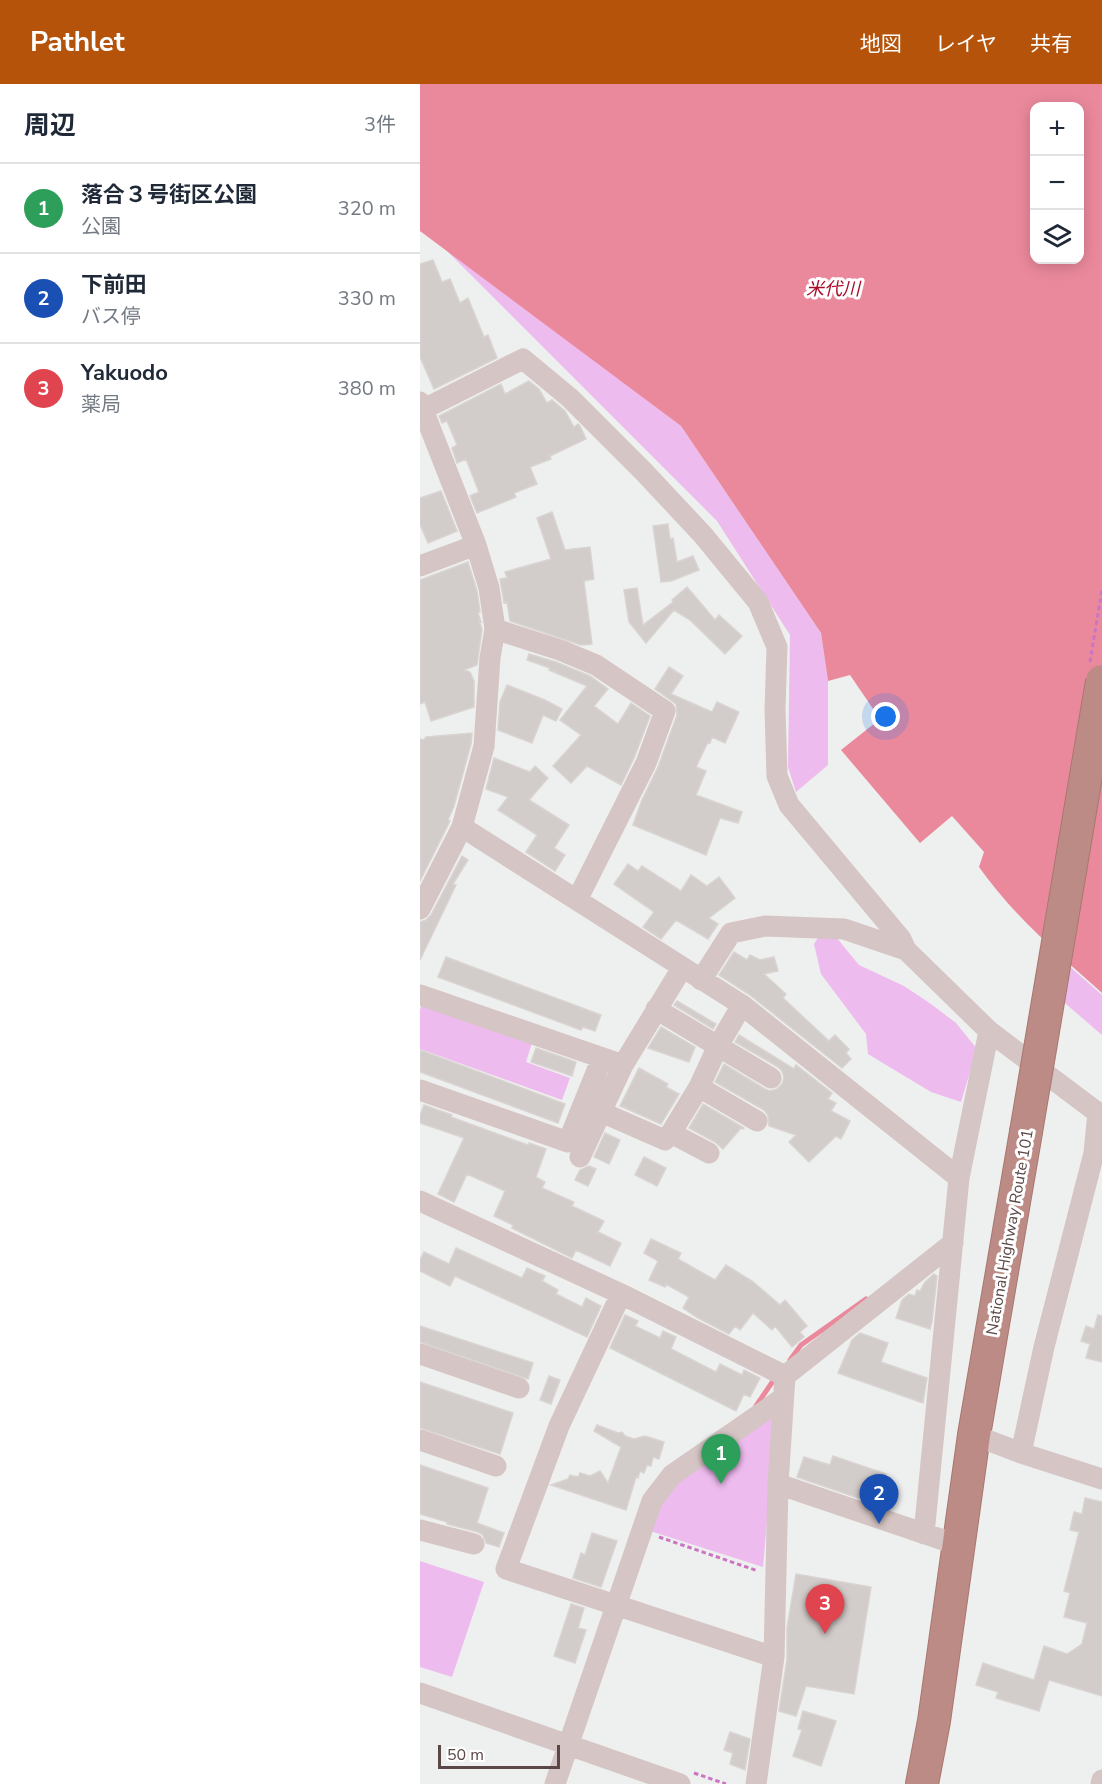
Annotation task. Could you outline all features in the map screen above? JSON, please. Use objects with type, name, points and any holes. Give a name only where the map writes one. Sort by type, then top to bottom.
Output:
[{"type":"highway","name":"National Highway Route 101","points":[[922,1784],[934,1721],[974,1435],[1102,681]]},
{"type":"street","points":[[420,909],[462,827],[484,746],[490,658],[495,629],[489,588],[476,545],[421,408],[523,359],[570,398],[644,472],[703,535],[758,602],[777,647],[775,709],[777,776],[789,805],[902,939],[906,950]]},
{"type":"street","points":[[420,566],[476,545]]},
{"type":"street","points":[[495,629],[560,650],[596,665],[665,711],[646,763],[577,900]]},
{"type":"street","points":[[462,827],[742,1005],[959,1178]]},
{"type":"street","points":[[702,980],[731,933],[765,926],[844,929],[906,950],[989,1031],[1100,1114],[1098,1156],[1044,1347],[1021,1453]]},
{"type":"street","points":[[580,1157],[624,1065],[682,968]]},
{"type":"street","points":[[420,995],[624,1065]]},
{"type":"street","points":[[601,1112],[665,1140],[699,1087],[718,1046],[742,1005]]},
{"type":"street","points":[[656,1009],[771,1078]]},
{"type":"street","points":[[924,1534],[959,1178],[989,1031]]},
{"type":"street","points":[[420,1090],[568,1142],[602,1058]]},
{"type":"street","points":[[699,1087],[757,1121]]},
{"type":"street","points":[[671,1133],[709,1153]]},
{"type":"street","points":[[420,1201],[621,1294],[785,1376]]},
{"type":"street","points":[[756,1784],[774,1658],[778,1484],[785,1376],[953,1243]]},
{"type":"street","points":[[621,1294],[559,1426],[506,1569],[774,1658]]},
{"type":"street","points":[[420,1354],[519,1389]]},
{"type":"street","points":[[555,1784],[652,1501],[672,1475],[783,1398]]},
{"type":"street","points":[[974,1435],[1102,1479]]},
{"type":"street","points":[[420,1440],[496,1466]]},
{"type":"street","points":[[778,1484],[958,1545]]},
{"type":"street","points":[[420,1530],[474,1544]]},
{"type":"street","points":[[420,1693],[680,1784]]},
{"type":"path","points":[[642,1531],[777,1578]]},
{"type":"shaded area","points":[[442,246],[681,426],[821,633],[828,681],[828,765],[796,792],[788,767],[790,635],[717,521]]},
{"type":"shaded area","points":[[821,933],[836,937],[859,965],[904,986],[956,1023],[977,1049],[961,1102],[931,1092],[868,1054],[866,1034],[821,974],[814,944]]},
{"type":"shaded area","points":[[1068,965],[1102,995],[1102,1035],[1059,998]]},
{"type":"shaded area","points":[[422,1004],[532,1043],[526,1062],[570,1078],[562,1100],[420,1049]]},
{"type":"shaded area","points":[[768,1414],[776,1419],[763,1567],[650,1531],[661,1498],[682,1471]]},
{"type":"shaded area","points":[[420,1561],[484,1582],[452,1677],[420,1667]]},
{"type":"water","name":"米代川","points":[[420,84],[1102,84],[1102,993],[1037,933],[992,885],[979,867],[984,852],[952,816],[920,843],[841,750],[880,719],[850,675],[828,681],[821,633],[681,426],[420,231]]},
{"type":"building","points":[[433,260],[442,282],[450,279],[460,303],[468,298],[484,337],[488,335],[497,358],[434,389],[420,357],[420,264]]},
{"type":"building","points":[[529,381],[539,389],[547,403],[552,400],[565,411],[574,427],[578,424],[580,426],[586,439],[550,456],[551,459],[530,467],[537,484],[514,493],[516,497],[477,513],[470,496],[479,492],[466,459],[457,463],[452,448],[457,445],[447,421],[442,423],[439,416],[501,384],[505,394]]},
{"type":"building","points":[[441,491],[457,531],[428,543],[420,524],[420,498]]},
{"type":"building","points":[[552,512],[565,550],[590,547],[594,579],[584,581],[592,644],[581,645],[510,621],[507,602],[504,603],[500,579],[507,578],[505,572],[551,559],[537,518]]},
{"type":"building","points":[[668,524],[677,562],[693,556],[699,570],[671,581],[661,582],[653,526]]},
{"type":"building","points":[[468,562],[477,591],[480,612],[478,613],[481,622],[479,621],[482,629],[477,665],[464,670],[470,672],[474,681],[474,707],[431,721],[425,702],[420,704],[420,580]]},
{"type":"building","points":[[687,587],[715,620],[719,615],[742,636],[725,654],[690,620],[674,610],[646,643],[629,622],[624,590],[637,588],[643,625],[673,602],[672,600]]},
{"type":"building","points":[[529,654],[590,676],[608,689],[594,706],[618,724],[631,703],[650,716],[621,785],[587,766],[571,783],[553,766],[581,735],[560,720],[587,686],[549,670],[550,668],[527,660]]},
{"type":"building","points":[[669,667],[683,676],[671,694],[712,712],[717,702],[739,712],[725,743],[712,737],[696,767],[706,771],[696,795],[742,812],[738,823],[720,818],[706,855],[633,825],[677,715],[676,704],[655,689]]},
{"type":"building","points":[[507,685],[562,709],[556,721],[543,715],[532,743],[498,730],[500,702]]},
{"type":"building","points":[[472,733],[454,806],[448,820],[450,821],[420,881],[420,739]]},
{"type":"building","points":[[494,758],[530,772],[535,766],[548,778],[529,800],[569,825],[554,848],[565,855],[555,871],[526,852],[537,835],[498,810],[508,797],[486,789]]},
{"type":"building","points":[[462,856],[468,860],[453,884],[456,885],[420,960],[420,922],[431,915]]},
{"type":"building","points":[[628,864],[638,871],[642,866],[681,891],[691,875],[707,886],[719,877],[735,898],[709,918],[718,924],[708,939],[676,920],[661,939],[643,927],[654,912],[614,884]]},
{"type":"building","points":[[734,952],[747,960],[750,955],[760,960],[774,957],[778,971],[764,974],[786,994],[783,998],[829,1041],[835,1035],[849,1049],[846,1053],[851,1059],[842,1068],[750,995],[719,975]]},
{"type":"building","points":[[446,957],[601,1015],[595,1031],[583,1027],[581,1030],[438,977]]},
{"type":"building","points":[[677,1001],[716,1024],[713,1029],[674,1005]]},
{"type":"building","points":[[661,1027],[695,1047],[689,1062],[648,1048]]},
{"type":"building","points":[[739,1035],[794,1069],[796,1065],[832,1093],[828,1099],[836,1103],[831,1111],[850,1121],[841,1139],[836,1136],[809,1162],[789,1142],[796,1135],[769,1126],[768,1115],[764,1110],[715,1082],[724,1064],[770,1091],[782,1084],[784,1078],[782,1071],[735,1042]]},
{"type":"building","points":[[536,1048],[576,1062],[572,1076],[531,1062]]},
{"type":"building","points":[[420,1050],[565,1104],[558,1123],[420,1072]]},
{"type":"building","points":[[639,1068],[668,1084],[666,1087],[679,1094],[661,1124],[620,1106]]},
{"type":"building","points":[[703,1104],[744,1128],[741,1128],[723,1149],[689,1128]]},
{"type":"building","points":[[424,1105],[528,1145],[529,1143],[546,1149],[536,1177],[545,1182],[542,1188],[574,1202],[572,1206],[604,1221],[598,1232],[621,1243],[610,1266],[576,1250],[572,1258],[512,1228],[513,1225],[494,1216],[505,1191],[467,1174],[454,1202],[438,1194],[464,1138],[420,1123]]},
{"type":"building","points":[[605,1133],[620,1140],[609,1164],[594,1157]]},
{"type":"building","points":[[644,1157],[666,1168],[657,1186],[635,1175]]},
{"type":"building","points":[[589,1166],[596,1169],[588,1186],[575,1180],[580,1170]]},
{"type":"building","points":[[651,1239],[681,1253],[678,1259],[715,1280],[726,1265],[752,1281],[780,1305],[785,1300],[807,1326],[800,1332],[804,1337],[792,1347],[775,1326],[772,1330],[753,1313],[740,1330],[735,1326],[729,1334],[698,1318],[683,1308],[689,1297],[666,1284],[665,1287],[649,1280],[658,1261],[644,1253]]},
{"type":"building","points":[[456,1248],[522,1278],[527,1268],[545,1276],[542,1281],[558,1290],[556,1294],[582,1307],[586,1298],[601,1306],[587,1337],[455,1276],[450,1286],[420,1271],[420,1260],[424,1252],[449,1264]]},
{"type":"building","points":[[934,1274],[937,1276],[930,1329],[896,1318],[902,1300],[909,1294],[915,1296],[917,1290],[920,1291],[925,1282]]},
{"type":"building","points":[[625,1315],[638,1321],[635,1326],[660,1338],[663,1331],[676,1337],[671,1349],[716,1372],[720,1364],[742,1375],[744,1370],[760,1378],[750,1397],[744,1394],[736,1411],[610,1348]]},
{"type":"building","points":[[1098,1315],[1102,1316],[1102,1362],[1086,1358],[1090,1344],[1081,1341],[1086,1326],[1094,1329]]},
{"type":"building","points":[[420,1326],[533,1363],[528,1379],[420,1342]]},
{"type":"building","points":[[860,1333],[888,1343],[881,1362],[927,1378],[923,1403],[838,1373],[852,1340]]},
{"type":"building","points":[[549,1376],[560,1380],[551,1404],[540,1400]]},
{"type":"building","points":[[420,1382],[513,1413],[500,1454],[420,1428]]},
{"type":"building","points":[[597,1425],[618,1433],[622,1432],[625,1436],[634,1439],[645,1436],[664,1442],[659,1459],[653,1457],[651,1466],[647,1465],[644,1473],[640,1471],[638,1478],[636,1477],[626,1510],[551,1485],[568,1479],[570,1475],[578,1477],[580,1473],[590,1476],[600,1471],[608,1483],[621,1447],[594,1431]]},
{"type":"building","points":[[833,1456],[886,1474],[879,1496],[866,1492],[864,1500],[797,1477],[804,1457],[830,1465]]},
{"type":"building","points":[[420,1465],[488,1488],[477,1523],[504,1533],[499,1547],[486,1543],[483,1535],[478,1532],[420,1514]]},
{"type":"building","points":[[1085,1498],[1102,1502],[1102,1696],[1049,1680],[1039,1711],[996,1698],[998,1692],[976,1685],[983,1663],[1034,1680],[1044,1646],[1067,1654],[1082,1644],[1087,1623],[1064,1617],[1070,1593],[1064,1591],[1079,1532],[1070,1530],[1074,1512],[1082,1514]]},
{"type":"building","points":[[592,1533],[617,1541],[601,1587],[573,1578],[581,1553],[585,1555]]},
{"type":"building","points":[[796,1574],[871,1587],[854,1694],[806,1686],[796,1716],[779,1711],[787,1659],[787,1628]]},
{"type":"building","points":[[571,1604],[584,1608],[578,1628],[586,1630],[575,1663],[554,1656]]},
{"type":"building","points":[[803,1711],[836,1721],[821,1766],[793,1756],[802,1730],[798,1729]]},
{"type":"building","points":[[730,1732],[750,1739],[745,1770],[730,1764],[733,1753],[724,1750]]},
{"type":"waterway","points":[[790,1360],[801,1345],[866,1299]]},
{"type":"waterway","points":[[756,1406],[773,1381]]},
{"type":"place","name":"落合３号街区公園","points":[[721,1484]]},
{"type":"place","name":"下前田","points":[[879,1524]]},
{"type":"place","name":"Yakuodo","points":[[825,1634]]}]
